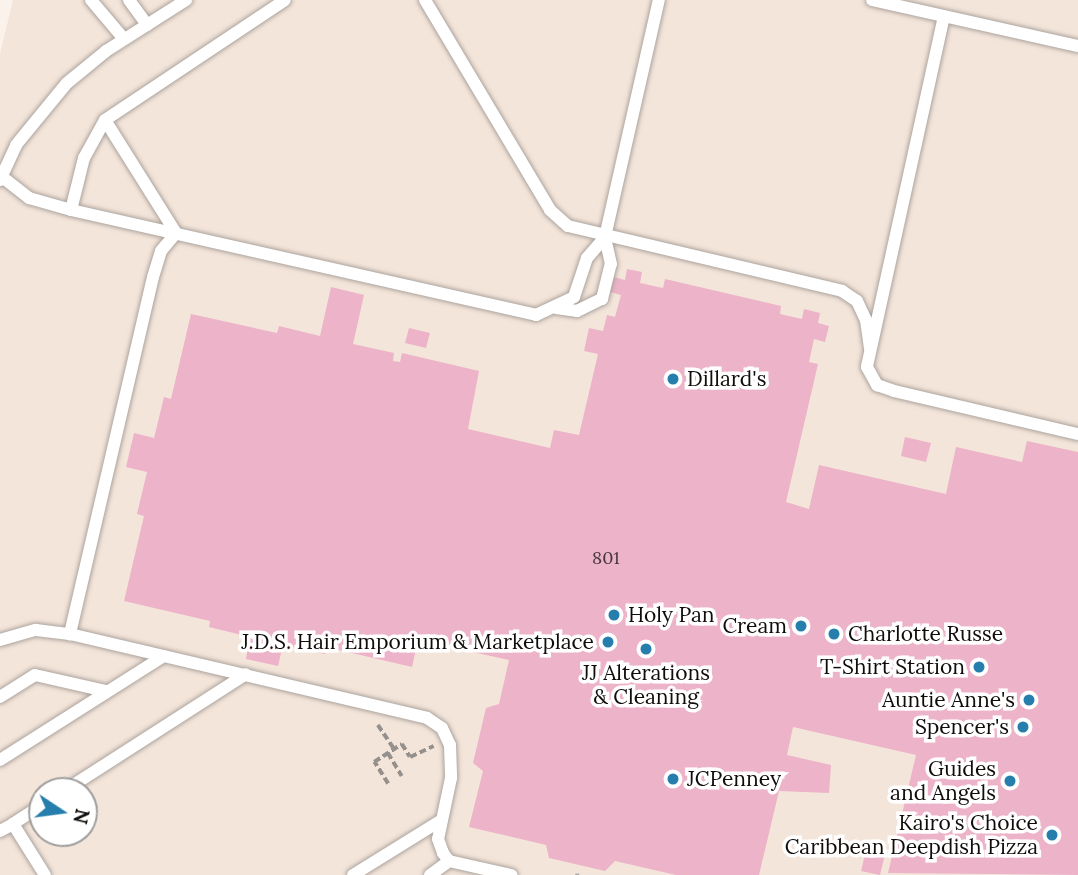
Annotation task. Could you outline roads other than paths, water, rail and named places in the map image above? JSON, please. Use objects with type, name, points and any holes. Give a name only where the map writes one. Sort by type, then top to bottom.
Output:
[{"type":"lane","points":[[91,0],[124,39]]},
{"type":"lane","points":[[129,0],[148,25]]},
{"type":"lane","points":[[186,0],[124,39],[67,83],[16,145],[1,178],[29,198],[71,211],[176,233],[514,313],[536,315],[556,308],[574,297],[587,258],[605,237]]},
{"type":"lane","points":[[71,211],[84,158],[105,120],[285,0]]},
{"type":"lane","points":[[425,0],[550,211],[575,229],[842,291],[857,301],[866,320],[870,348]]},
{"type":"lane","points":[[556,308],[577,311],[602,299],[611,264],[605,237],[659,0]]},
{"type":"lane","points":[[873,0],[1078,46]]},
{"type":"lane","points":[[944,16],[867,367],[877,385],[1078,434]]},
{"type":"lane","points":[[105,120],[176,233]]},
{"type":"lane","points":[[70,634],[153,277],[161,251],[176,233]]},
{"type":"lane","points":[[3,636],[36,630],[70,634],[418,715],[442,728],[450,746],[451,778],[438,839],[449,861]]},
{"type":"lane","points":[[0,760],[163,656]]},
{"type":"lane","points":[[86,777],[246,674]]},
{"type":"lane","points":[[0,697],[35,675],[106,691]]},
{"type":"lane","points":[[0,831],[28,814]]},
{"type":"lane","points":[[353,875],[440,821]]},
{"type":"lane","points":[[13,824],[45,875]]},
{"type":"lane","points":[[430,875],[449,861],[511,875]]},
{"type":"place","name":"Dillard's","points":[[673,379]]},
{"type":"place","name":"Holy Pan","points":[[614,615]]},
{"type":"place","name":"Cream","points":[[801,626]]},
{"type":"place","name":"Charlotte Russe","points":[[834,634]]},
{"type":"place","name":"J.D.S. Hair Emporium & Marketplace","points":[[608,642]]},
{"type":"place","name":"JJ Alterations & Cleaning","points":[[646,649]]},
{"type":"place","name":"T-Shirt Station","points":[[979,667]]},
{"type":"place","name":"Auntie Anne's","points":[[1029,700]]},
{"type":"place","name":"Spencer's","points":[[1023,727]]},
{"type":"place","name":"JCPenney","points":[[673,779]]},
{"type":"place","name":"Guides and Angels","points":[[1010,781]]},
{"type":"place","name":"Kairo's Choice Caribbean Deepdish Pizza","points":[[1052,835]]}]
